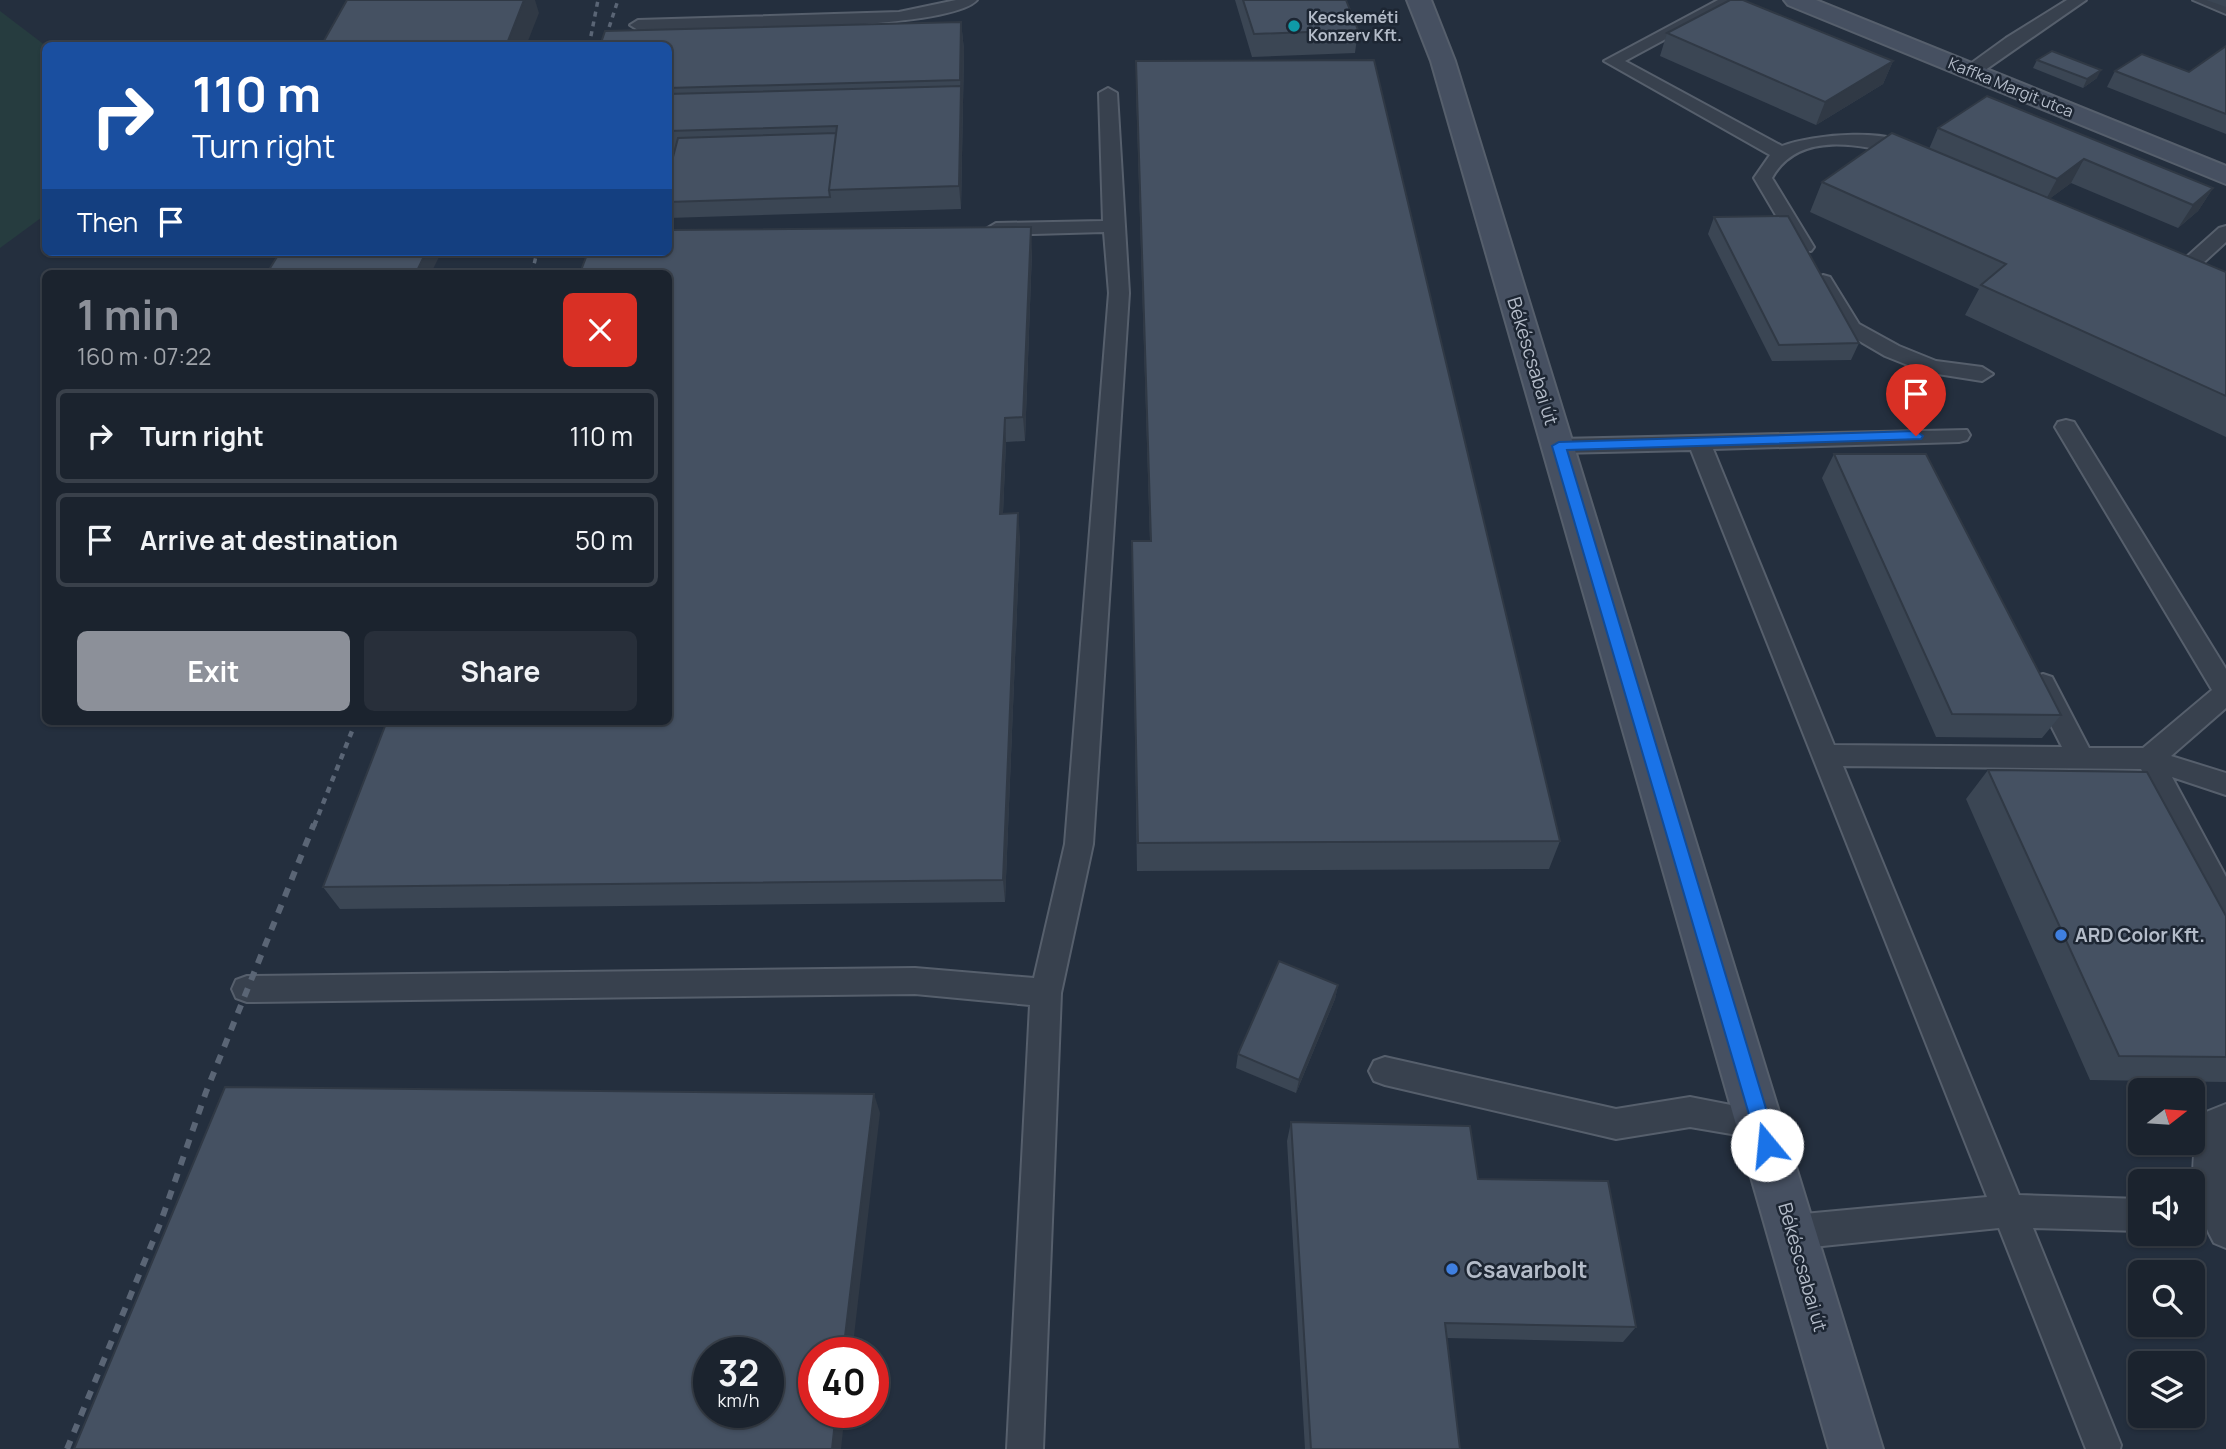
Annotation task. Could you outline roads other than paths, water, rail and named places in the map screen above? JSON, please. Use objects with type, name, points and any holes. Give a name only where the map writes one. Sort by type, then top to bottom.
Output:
[{"type":"street","name":"Békéscsabai út","points":[[1419,0],[1443,61],[1856,1449]]},
{"type":"street","name":"Kaffka Margit utca","points":[[1796,0],[2226,176]]},
{"type":"lane","points":[[638,25],[899,17],[950,8],[969,0]]},
{"type":"lane","points":[[1730,0],[1612,61],[1781,153]]},
{"type":"lane","points":[[1972,71],[2011,41],[2078,0]]},
{"type":"lane","points":[[2201,0],[2226,9]]},
{"type":"lane","points":[[1025,1449],[1046,993],[1079,844],[1119,293],[1113,226],[1108,93]]},
{"type":"lane","points":[[1929,160],[1903,149],[1866,140],[1801,144],[1781,153],[1767,165],[1763,178],[1851,328],[1892,351],[1932,367],[1982,374]]},
{"type":"lane","points":[[974,229],[1113,226]]},
{"type":"lane","points":[[2146,254],[2185,270],[2226,232]]},
{"type":"lane","points":[[2066,427],[2201,646],[2226,693],[2149,759]]},
{"type":"lane","points":[[1559,446],[1958,435]]},
{"type":"lane","points":[[1916,436],[1929,460]]},
{"type":"lane","points":[[1699,441],[2103,1445]]},
{"type":"lane","points":[[2030,658],[2080,757]]},
{"type":"lane","points":[[1824,755],[2149,759],[2226,784]]},
{"type":"lane","points":[[2149,759],[2226,905]]},
{"type":"lane","points":[[247,989],[915,981],[1046,993]]},
{"type":"lane","points":[[1385,1070],[1616,1124],[1690,1112],[1761,1124]]},
{"type":"lane","points":[[2212,1222],[2207,1175],[2209,1143],[2217,1123],[2226,1118]]},
{"type":"lane","points":[[1793,1232],[2010,1212],[2128,1215]]},
{"type":"railway","points":[[590,42],[598,0]]},
{"type":"railway","points":[[604,42],[618,0]]},
{"type":"railway","points":[[533,270],[536,256]]},
{"type":"railway","points":[[314,826],[354,725]]},
{"type":"railway","points":[[67,1449],[160,1224],[206,1092],[314,824]]},
{"type":"place","name":"Kecskeméti Konzerv Kft.","points":[[1294,26]]},
{"type":"place","name":"ARD Color Kft.","points":[[2061,935]]},
{"type":"place","name":"Csavarbolt","points":[[1452,1269]]}]
